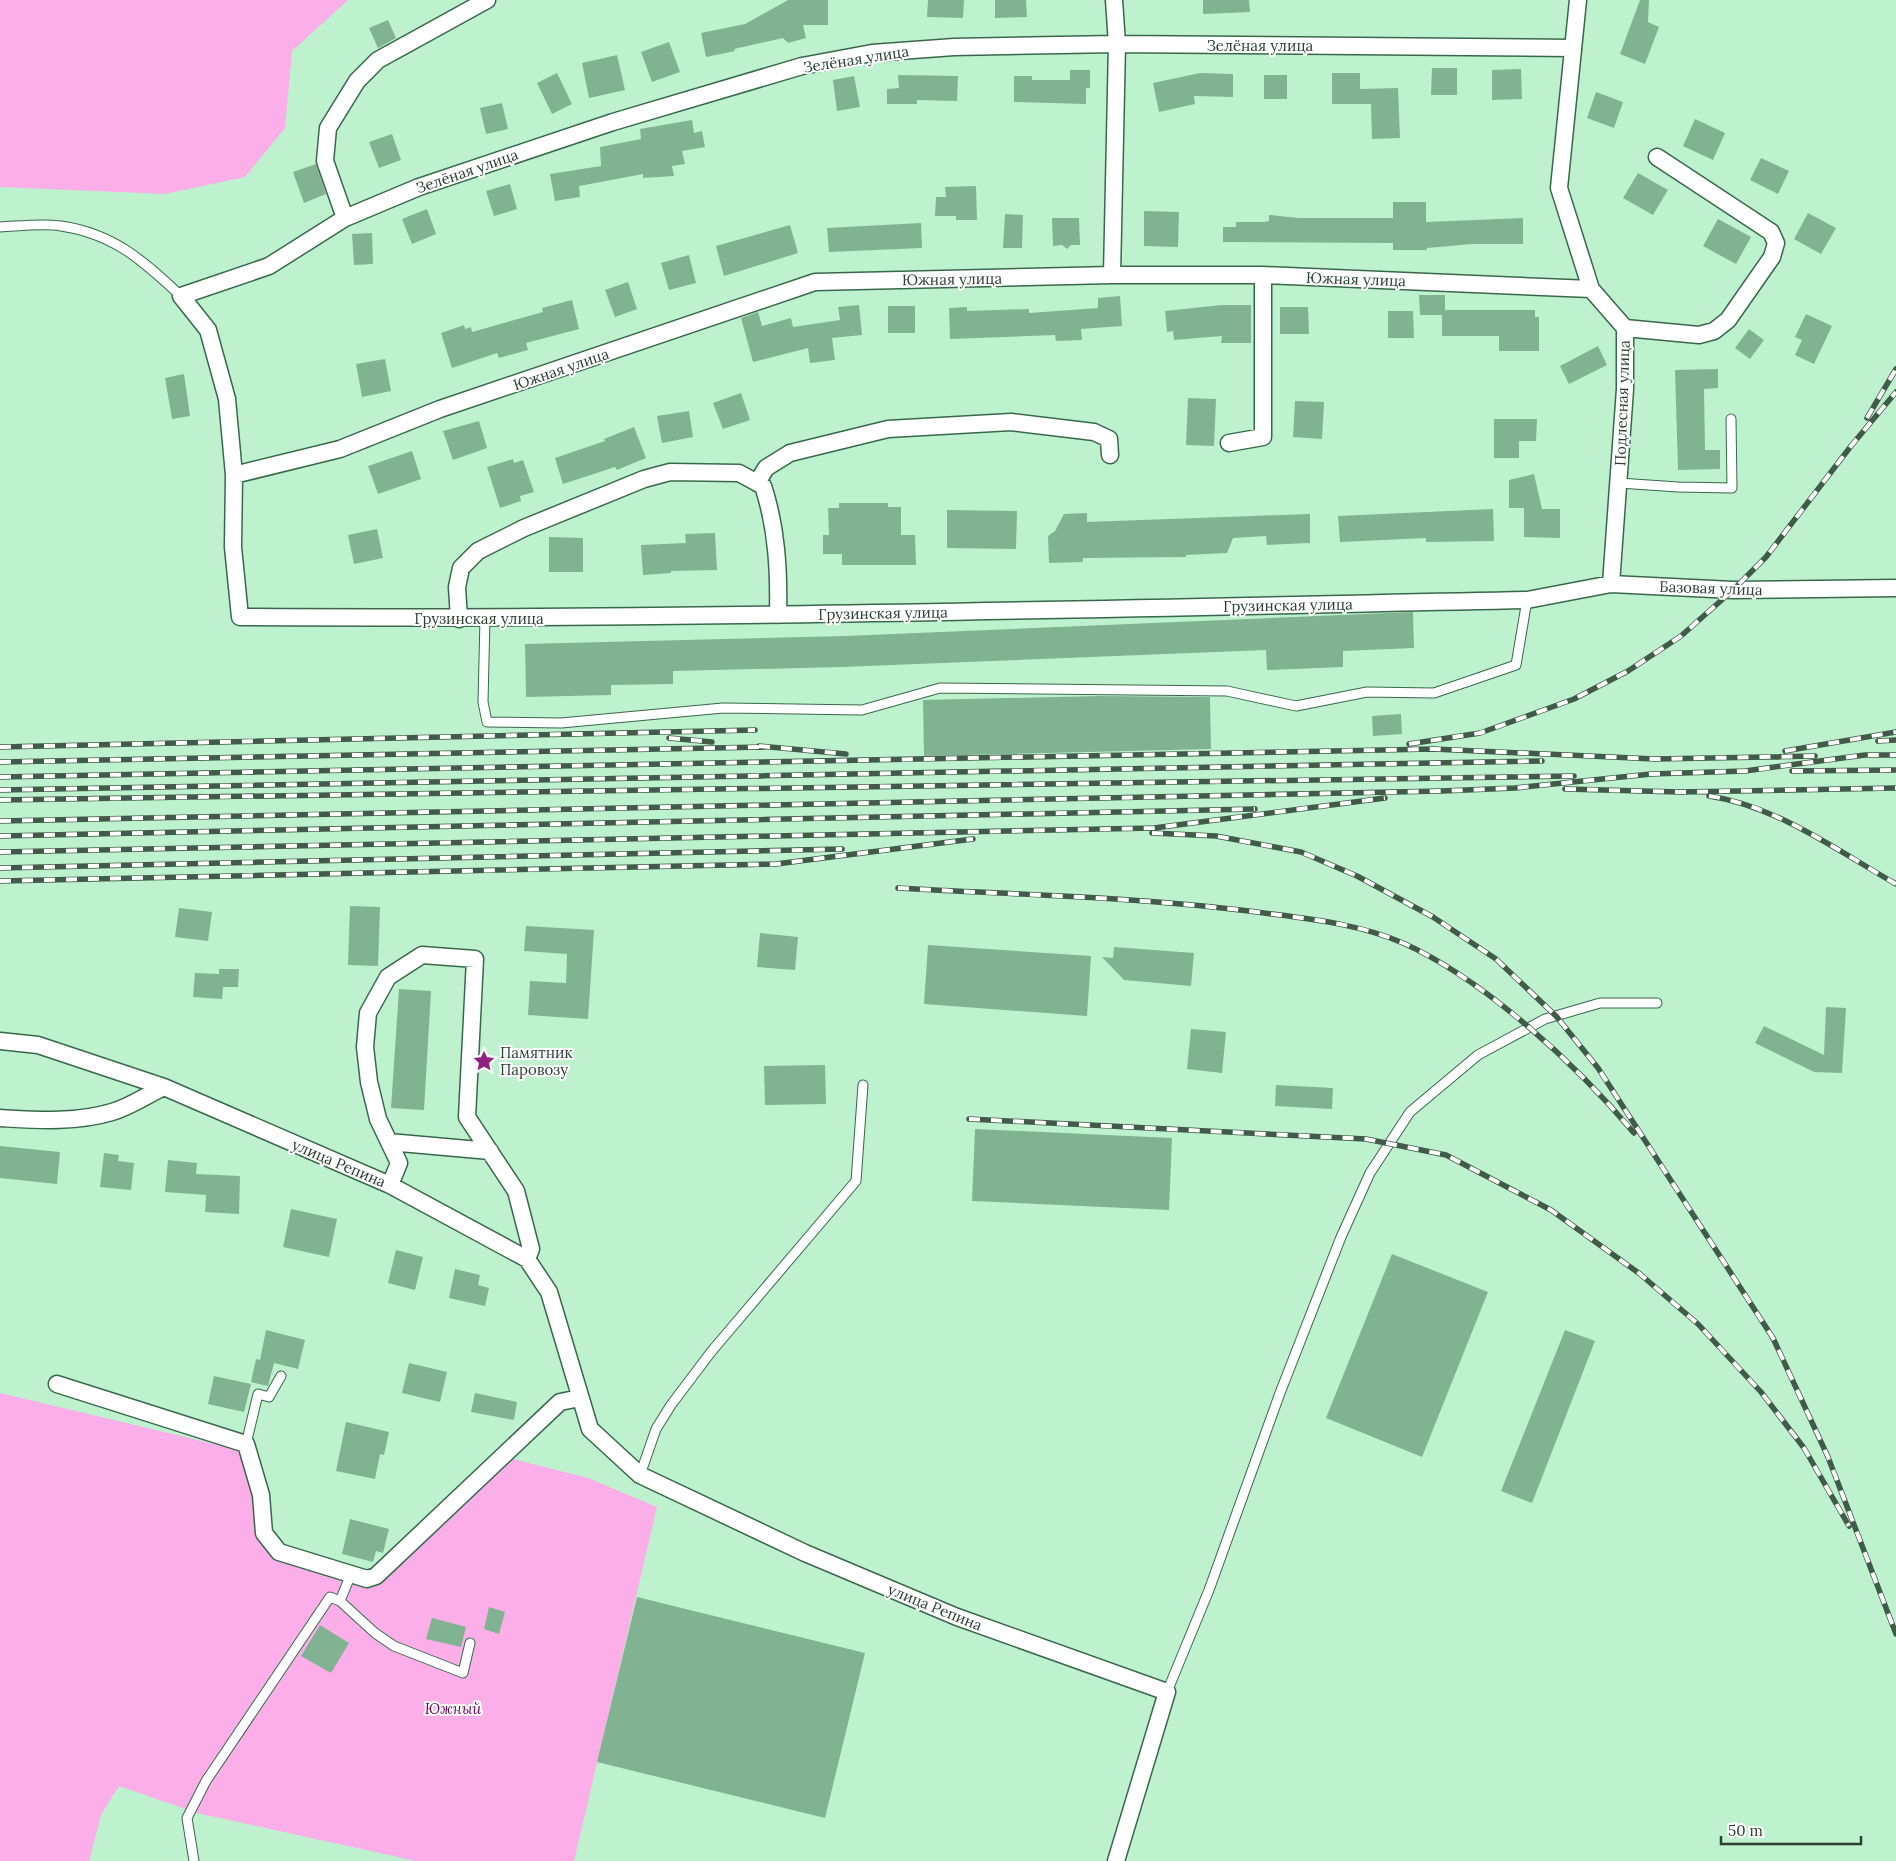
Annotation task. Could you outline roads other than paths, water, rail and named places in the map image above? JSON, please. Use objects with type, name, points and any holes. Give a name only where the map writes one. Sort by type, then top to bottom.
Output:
[{"type":"street","points":[[345,218],[325,160],[328,128],[357,81],[378,60],[486,0]]},
{"type":"street","points":[[1112,275],[1117,44],[1114,0]]},
{"type":"street","name":"Подлесная улица","points":[[1578,0],[1559,188],[1592,289],[1625,328],[1625,389],[1611,584]]},
{"type":"street","name":"Зелёная улица","points":[[181,296],[269,266],[345,218],[419,187],[613,122],[802,66],[872,53],[945,47],[1117,44],[1573,48]]},
{"type":"street","points":[[1625,328],[1699,335],[1714,331],[1728,320],[1772,257],[1776,243],[1771,232],[1657,157]]},
{"type":"street","name":"Южная улица","points":[[234,475],[340,449],[440,409],[815,282],[1112,275],[1263,275],[1592,289]]},
{"type":"street","points":[[1229,443],[1263,437],[1263,275]]},
{"type":"street","points":[[181,296],[208,330],[227,399],[234,475]]},
{"type":"street","points":[[757,483],[766,468],[790,453],[888,429],[1011,422],[1094,432],[1109,439],[1110,455]]},
{"type":"street","points":[[459,619],[458,587],[461,568],[478,551],[516,532],[644,479],[670,472],[739,473],[763,486],[770,508],[779,572],[778,615]]},
{"type":"street","name":"Грузинская улица","points":[[234,475],[233,547],[240,617],[459,619],[778,615],[1527,600]]},
{"type":"street","name":"Базовая улица","points":[[1527,600],[1611,584],[1733,590],[1896,588]]},
{"type":"street","points":[[390,1185],[399,1164],[378,1119],[369,1082],[365,1047],[368,1013],[388,977],[422,955],[475,959],[468,1117],[516,1191],[531,1249],[527,1259]]},
{"type":"street","name":"улица Репина","points":[[0,1041],[38,1045],[164,1087],[390,1185],[527,1259],[549,1292],[590,1429],[640,1476],[805,1553],[957,1617],[1167,1692]]},
{"type":"street","points":[[0,1118],[55,1120],[83,1118],[113,1112],[164,1087]]},
{"type":"street","points":[[389,1142],[490,1151]]},
{"type":"street","points":[[57,1384],[246,1444],[261,1495],[264,1533],[279,1552],[367,1579],[376,1576],[560,1402],[580,1398]]},
{"type":"street","points":[[1116,1861],[1167,1692]]},
{"type":"lane","points":[[0,226],[60,226],[102,236],[141,258],[181,296]]},
{"type":"lane","points":[[1619,483],[1678,488],[1732,488],[1731,419]]},
{"type":"lane","points":[[485,618],[483,702],[487,722],[561,723],[723,708],[862,710],[940,688],[1228,691],[1296,706],[1367,692],[1434,693],[1516,665],[1527,600]]},
{"type":"lane","points":[[1167,1692],[1209,1590],[1280,1393],[1341,1237],[1370,1173],[1410,1112],[1478,1055],[1545,1019],[1600,1003],[1656,1003]]},
{"type":"lane","points":[[640,1476],[656,1429],[671,1405],[711,1352],[856,1181],[863,1085]]},
{"type":"lane","points":[[246,1444],[258,1394],[269,1397],[281,1376]]},
{"type":"lane","points":[[340,1601],[351,1574]]},
{"type":"lane","points":[[194,1861],[187,1818],[206,1781],[330,1597],[340,1601],[375,1633],[394,1646],[464,1673],[470,1643]]},
{"type":"railway","points":[[1867,418],[1896,369]]},
{"type":"railway","points":[[1409,744],[1480,733],[1574,699],[1628,671],[1681,636],[1733,590],[1766,557],[1851,446],[1896,392]]},
{"type":"railway","points":[[0,747],[755,730]]},
{"type":"railway","points":[[1785,751],[1896,732]]},
{"type":"railway","points":[[669,738],[712,742]]},
{"type":"railway","points":[[1878,741],[1896,740]]},
{"type":"railway","points":[[759,746],[846,754]]},
{"type":"railway","points":[[0,762],[765,747]]},
{"type":"railway","points":[[0,777],[1433,749],[1655,759],[1815,756]]},
{"type":"railway","points":[[0,821],[1442,791],[1515,788],[1651,774],[1745,771],[1865,755],[1896,755]]},
{"type":"railway","points":[[0,790],[1542,761]]},
{"type":"railway","points":[[1792,771],[1896,770]]},
{"type":"railway","points":[[0,800],[1574,776]]},
{"type":"railway","points":[[1565,789],[1680,792],[1896,788]]},
{"type":"railway","points":[[1709,796],[1759,809],[1783,820],[1829,844],[1896,884]]},
{"type":"railway","points":[[0,852],[1154,828],[1385,798]]},
{"type":"railway","points":[[0,836],[1255,809]]},
{"type":"railway","points":[[1152,833],[1216,836],[1301,852],[1357,876],[1433,917],[1496,959],[1556,1016],[1598,1068],[1773,1338],[1828,1457],[1896,1634]]},
{"type":"railway","points":[[0,881],[776,864],[973,839]]},
{"type":"railway","points":[[0,868],[842,849]]},
{"type":"railway","points":[[898,888],[1173,903],[1335,923],[1369,931],[1403,943],[1434,959],[1497,1001],[1557,1053],[1634,1133]]},
{"type":"railway","points":[[969,1119],[1366,1139],[1446,1155],[1551,1210],[1640,1274],[1698,1324],[1761,1392],[1804,1448],[1849,1526]]},
{"type":"place","name":"Памятник Паровозу","points":[[484,1061]]},
{"type":"park label","name":"Южный","points":[[453,1708]]}]
